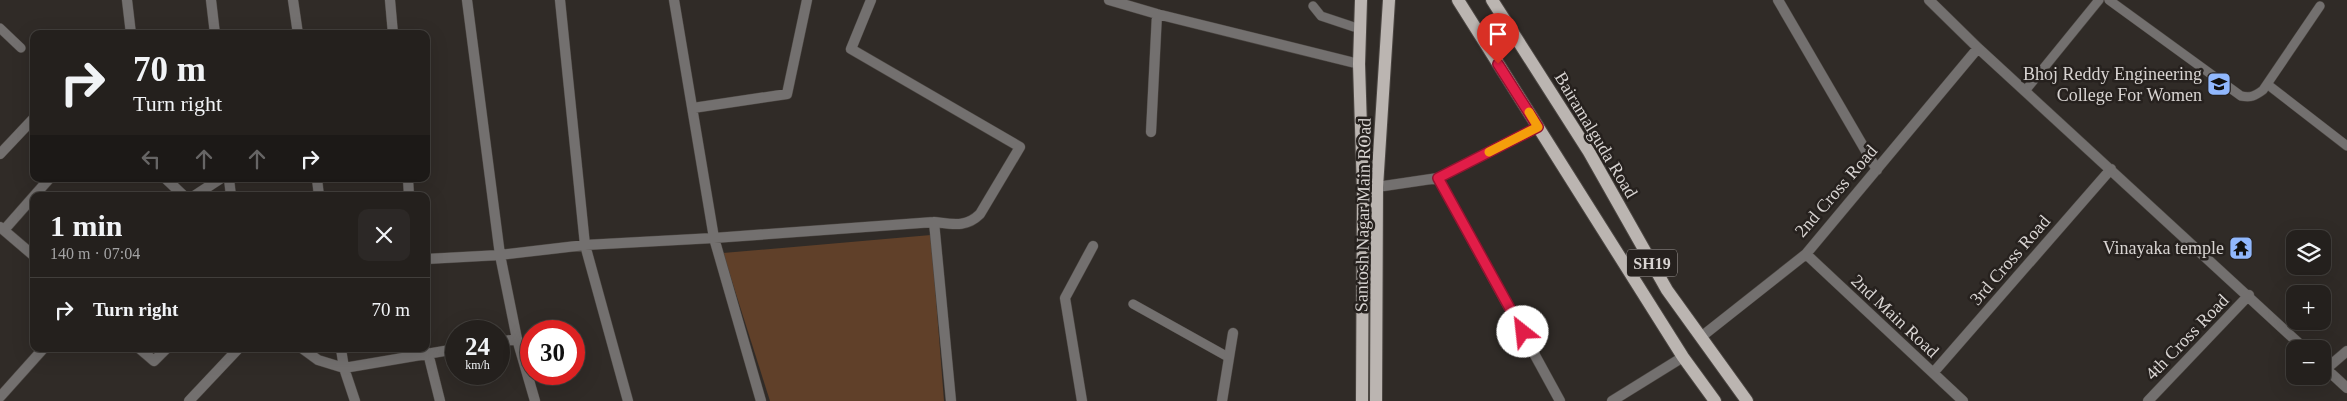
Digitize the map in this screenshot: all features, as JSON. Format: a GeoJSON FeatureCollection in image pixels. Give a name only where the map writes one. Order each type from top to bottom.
{"type":"FeatureCollection","features":[{"type":"Feature","properties":{"kind":"main road","name":"Santosh Nagar Main ROad"},"geometry":{"type":"LineString","coordinates":[[1361,0],[1359,64],[1363,191],[1362,401]]}},
{"type":"Feature","properties":{"kind":"main road","name":"Santosh Nagar Main ROad"},"geometry":{"type":"LineString","coordinates":[[1376,401],[1379,236],[1377,187],[1389,0]]}},
{"type":"Feature","properties":{"kind":"main road","name":"SH19"},"geometry":{"type":"LineString","coordinates":[[1458,0],[1682,357],[1715,401]]}},
{"type":"Feature","properties":{"kind":"main road","name":"Bairamalguda Road"},"geometry":{"type":"LineString","coordinates":[[1492,0],[1589,152],[1667,290],[1748,401]]}},
{"type":"Feature","properties":{"kind":"main road"},"geometry":{"type":"LineString","coordinates":[[1648,301],[1667,290]]}},
{"type":"Feature","properties":{"kind":"street"},"geometry":{"type":"LineString","coordinates":[[127,0],[131,30]]}},
{"type":"Feature","properties":{"kind":"street"},"geometry":{"type":"LineString","coordinates":[[212,0],[215,30]]}},
{"type":"Feature","properties":{"kind":"street"},"geometry":{"type":"LineString","coordinates":[[293,0],[297,30]]}},
{"type":"Feature","properties":{"kind":"street"},"geometry":{"type":"LineString","coordinates":[[390,0],[393,30]]}},
{"type":"Feature","properties":{"kind":"street"},"geometry":{"type":"LineString","coordinates":[[467,0],[500,255],[517,340],[535,401]]}},
{"type":"Feature","properties":{"kind":"street"},"geometry":{"type":"LineString","coordinates":[[560,0],[585,245],[628,401]]}},
{"type":"Feature","properties":{"kind":"street"},"geometry":{"type":"LineString","coordinates":[[674,0],[714,238],[761,401]]}},
{"type":"Feature","properties":{"kind":"street"},"geometry":{"type":"LineString","coordinates":[[693,108],[787,94],[807,0]]}},
{"type":"Feature","properties":{"kind":"street"},"geometry":{"type":"LineString","coordinates":[[430,259],[500,255],[585,245],[934,222],[960,224],[973,222],[980,214],[1020,147],[852,49],[871,0]]}},
{"type":"Feature","properties":{"kind":"street"},"geometry":{"type":"LineString","coordinates":[[1109,0],[1157,14],[1359,64]]}},
{"type":"Feature","properties":{"kind":"street"},"geometry":{"type":"LineString","coordinates":[[1778,0],[1877,170]]}},
{"type":"Feature","properties":{"kind":"street"},"geometry":{"type":"LineString","coordinates":[[1929,0],[1978,48],[2249,295],[2296,340]]}},
{"type":"Feature","properties":{"kind":"street"},"geometry":{"type":"LineString","coordinates":[[1151,132],[1157,14]]}},
{"type":"Feature","properties":{"kind":"street","name":"2nd Cross Road"},"geometry":{"type":"LineString","coordinates":[[1701,337],[1806,254],[1978,48]]}},
{"type":"Feature","properties":{"kind":"street"},"geometry":{"type":"LineString","coordinates":[[0,154],[30,122]]}},
{"type":"Feature","properties":{"kind":"street"},"geometry":{"type":"LineString","coordinates":[[1377,187],[1438,178],[1538,127]]}},
{"type":"Feature","properties":{"kind":"street","name":"3rd Cross Road"},"geometry":{"type":"LineString","coordinates":[[1933,373],[2111,169]]}},
{"type":"Feature","properties":{"kind":"street"},"geometry":{"type":"LineString","coordinates":[[1438,178],[1560,401]]}},
{"type":"Feature","properties":{"kind":"street"},"geometry":{"type":"LineString","coordinates":[[37,192],[46,182]]}},
{"type":"Feature","properties":{"kind":"street"},"geometry":{"type":"LineString","coordinates":[[169,182],[180,192]]}},
{"type":"Feature","properties":{"kind":"street"},"geometry":{"type":"LineString","coordinates":[[200,192],[215,182]]}},
{"type":"Feature","properties":{"kind":"street"},"geometry":{"type":"LineString","coordinates":[[30,199],[2,228],[30,252]]}},
{"type":"Feature","properties":{"kind":"street"},"geometry":{"type":"LineString","coordinates":[[934,222],[951,401]]}},
{"type":"Feature","properties":{"kind":"street"},"geometry":{"type":"LineString","coordinates":[[1082,401],[1065,298],[1093,246]]}},
{"type":"Feature","properties":{"kind":"street","name":"2nd Main Road"},"geometry":{"type":"LineString","coordinates":[[1806,254],[1963,401]]}},
{"type":"Feature","properties":{"kind":"street","name":"4th Cross Road"},"geometry":{"type":"LineString","coordinates":[[2148,401],[2249,295]]}},
{"type":"Feature","properties":{"kind":"street"},"geometry":{"type":"LineString","coordinates":[[1222,401],[1233,333]]}},
{"type":"Feature","properties":{"kind":"street"},"geometry":{"type":"LineString","coordinates":[[510,341],[517,340]]}},
{"type":"Feature","properties":{"kind":"street"},"geometry":{"type":"LineString","coordinates":[[307,352],[318,360],[344,368],[445,351]]}},
{"type":"Feature","properties":{"kind":"street"},"geometry":{"type":"LineString","coordinates":[[2331,362],[2347,351]]}},
{"type":"Feature","properties":{"kind":"street"},"geometry":{"type":"LineString","coordinates":[[1,392],[40,352]]}},
{"type":"Feature","properties":{"kind":"street"},"geometry":{"type":"LineString","coordinates":[[144,352],[154,361],[163,352]]}},
{"type":"Feature","properties":{"kind":"street"},"geometry":{"type":"LineString","coordinates":[[189,401],[235,352]]}},
{"type":"Feature","properties":{"kind":"street"},"geometry":{"type":"LineString","coordinates":[[342,352],[344,368],[355,401]]}},
{"type":"Feature","properties":{"kind":"street"},"geometry":{"type":"LineString","coordinates":[[428,353],[440,401]]}},
{"type":"Feature","properties":{"kind":"street"},"geometry":{"type":"LineString","coordinates":[[1612,401],[1682,357]]}},
{"type":"Feature","properties":{"kind":"street"},"geometry":{"type":"LineString","coordinates":[[2331,373],[2347,388]]}},
{"type":"Feature","properties":{"kind":"lane"},"geometry":{"type":"LineString","coordinates":[[2025,91],[2099,0]]}},
{"type":"Feature","properties":{"kind":"lane"},"geometry":{"type":"LineString","coordinates":[[2109,0],[2241,96],[2254,96],[2263,90],[2320,6]]}},
{"type":"Feature","properties":{"kind":"lane"},"geometry":{"type":"LineString","coordinates":[[1313,6],[1321,16],[1360,29]]}},
{"type":"Feature","properties":{"kind":"lane"},"geometry":{"type":"LineString","coordinates":[[0,28],[21,48]]}},
{"type":"Feature","properties":{"kind":"lane"},"geometry":{"type":"LineString","coordinates":[[2267,84],[2347,146]]}},
{"type":"Feature","properties":{"kind":"lane"},"geometry":{"type":"LineString","coordinates":[[1133,304],[1228,358]]}},
{"type":"Feature","properties":{"kind":"shaded area"},"geometry":{"type":"Polygon","coordinates":[[[931,235],[944,401],[770,401],[723,253],[931,235]]]}},
{"type":"Feature","properties":{"kind":"slow traffic"},"geometry":{"type":"LineString","coordinates":[[1489,152],[1538,127],[1529,112]]}},
{"type":"Feature","properties":{"kind":"place","name":"Bhoj Reddy Engineering College For Women"},"geometry":{"type":"Point","coordinates":[2219,84]}},
{"type":"Feature","properties":{"kind":"place","name":"Vinayaka temple"},"geometry":{"type":"Point","coordinates":[2241,248]}},
{"type":"Feature","properties":{"kind":"route"},"geometry":{"type":"LineString","coordinates":[[1498,64],[1538,127],[1438,178],[1523,332]]}}]}
